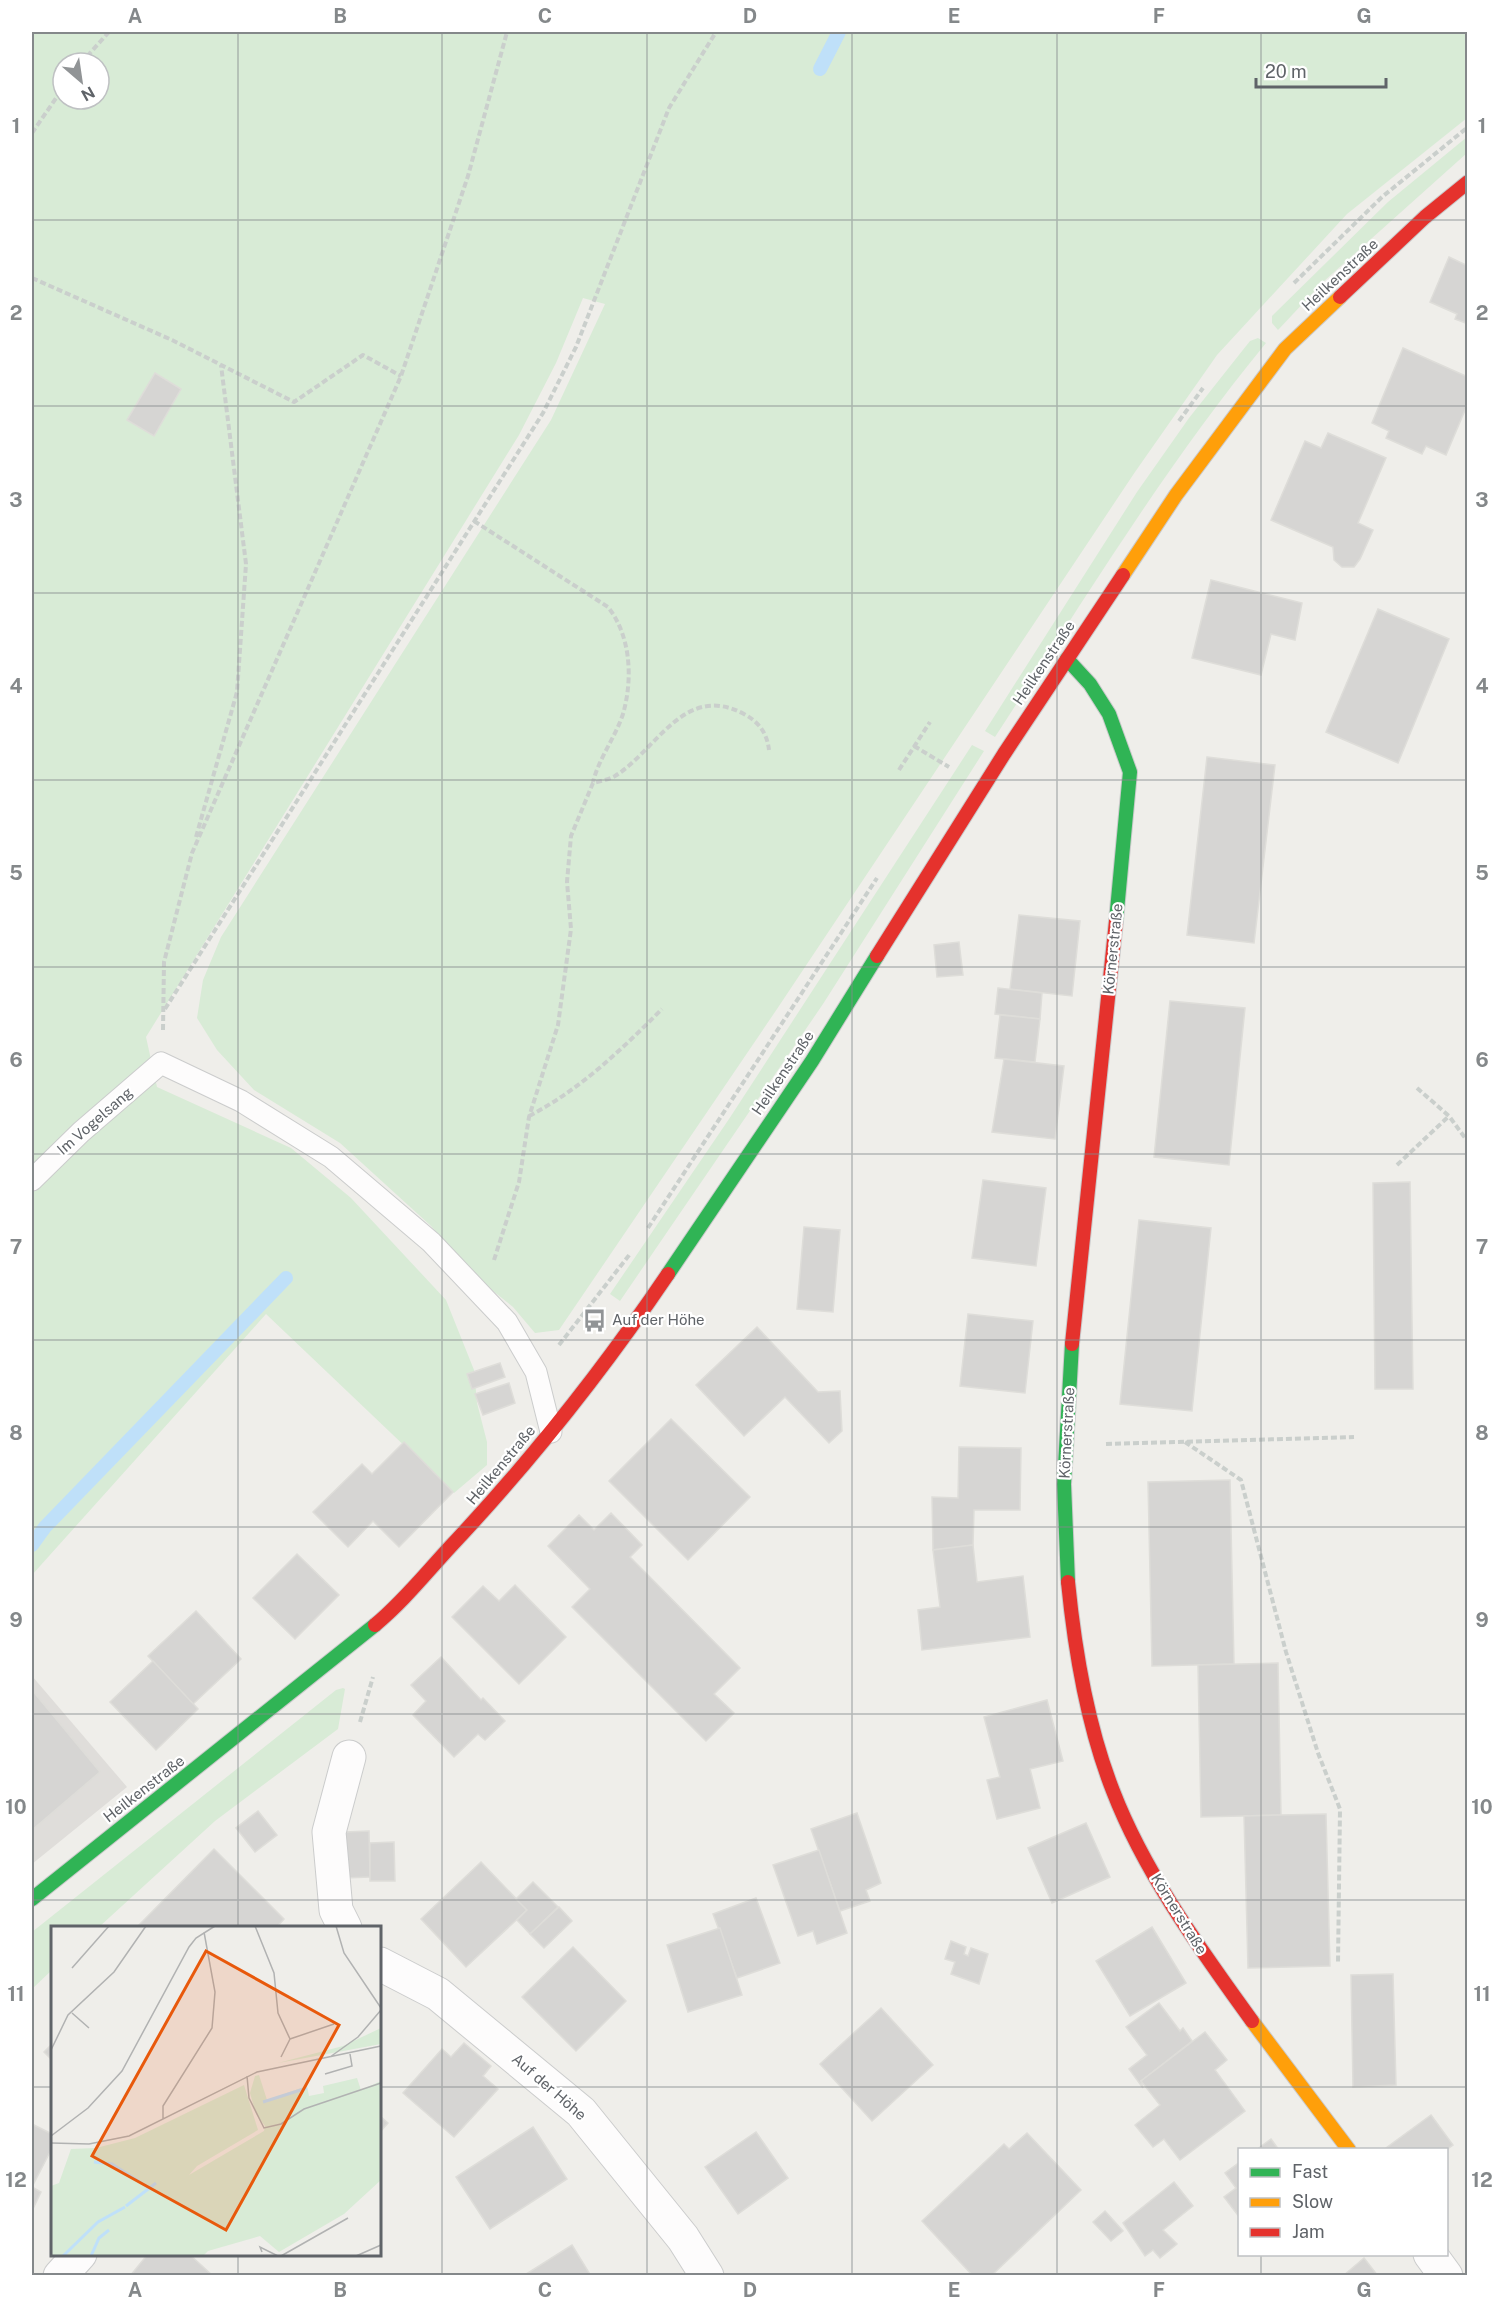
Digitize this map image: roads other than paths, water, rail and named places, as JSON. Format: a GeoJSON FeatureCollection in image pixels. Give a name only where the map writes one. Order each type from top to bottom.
{"type":"FeatureCollection","features":[{"type":"Feature","properties":{"kind":"street","name":"Heilkenstraße"},"geometry":{"type":"LineString","coordinates":[[32,1899],[149,1808],[387,1615],[486,1509],[551,1432],[636,1321],[812,1061],[1004,754],[1176,495],[1285,349],[1425,217],[1467,182]]}},
{"type":"Feature","properties":{"kind":"street","name":"Körnerstraße"},"geometry":{"type":"LineString","coordinates":[[1067,659],[1090,684],[1110,714],[1130,772],[1073,1325],[1066,1443],[1066,1563],[1078,1675],[1112,1787],[1133,1836],[1159,1883],[1229,1991],[1347,2148]]}},
{"type":"Feature","properties":{"kind":"street"},"geometry":{"type":"LineString","coordinates":[[344,1926],[336,1910],[329,1832],[350,1757]]}},
{"type":"Feature","properties":{"kind":"street","name":"Auf der Höhe"},"geometry":{"type":"LineString","coordinates":[[381,1965],[438,1994],[581,2112],[682,2238],[706,2276]]}},
{"type":"Feature","properties":{"kind":"street"},"geometry":{"type":"LineString","coordinates":[[60,2276],[78,2256]]}},
{"type":"Feature","properties":{"kind":"street"},"geometry":{"type":"LineString","coordinates":[[1431,2256],[1446,2276]]}},
{"type":"Feature","properties":{"kind":"lane","name":"Im Vogelsang"},"geometry":{"type":"LineString","coordinates":[[32,1180],[81,1132],[161,1064],[241,1101],[331,1157],[431,1242],[483,1295],[507,1322],[536,1372],[551,1432]]}},
{"type":"Feature","properties":{"kind":"waterway"},"geometry":{"type":"LineString","coordinates":[[820,69],[839,32]]}},
{"type":"Feature","properties":{"kind":"waterway"},"geometry":{"type":"LineString","coordinates":[[32,1545],[45,1527],[286,1278]]}},
{"type":"Feature","properties":{"kind":"place","name":"Auf der Höhe"},"geometry":{"type":"Point","coordinates":[594,1320]}}]}
